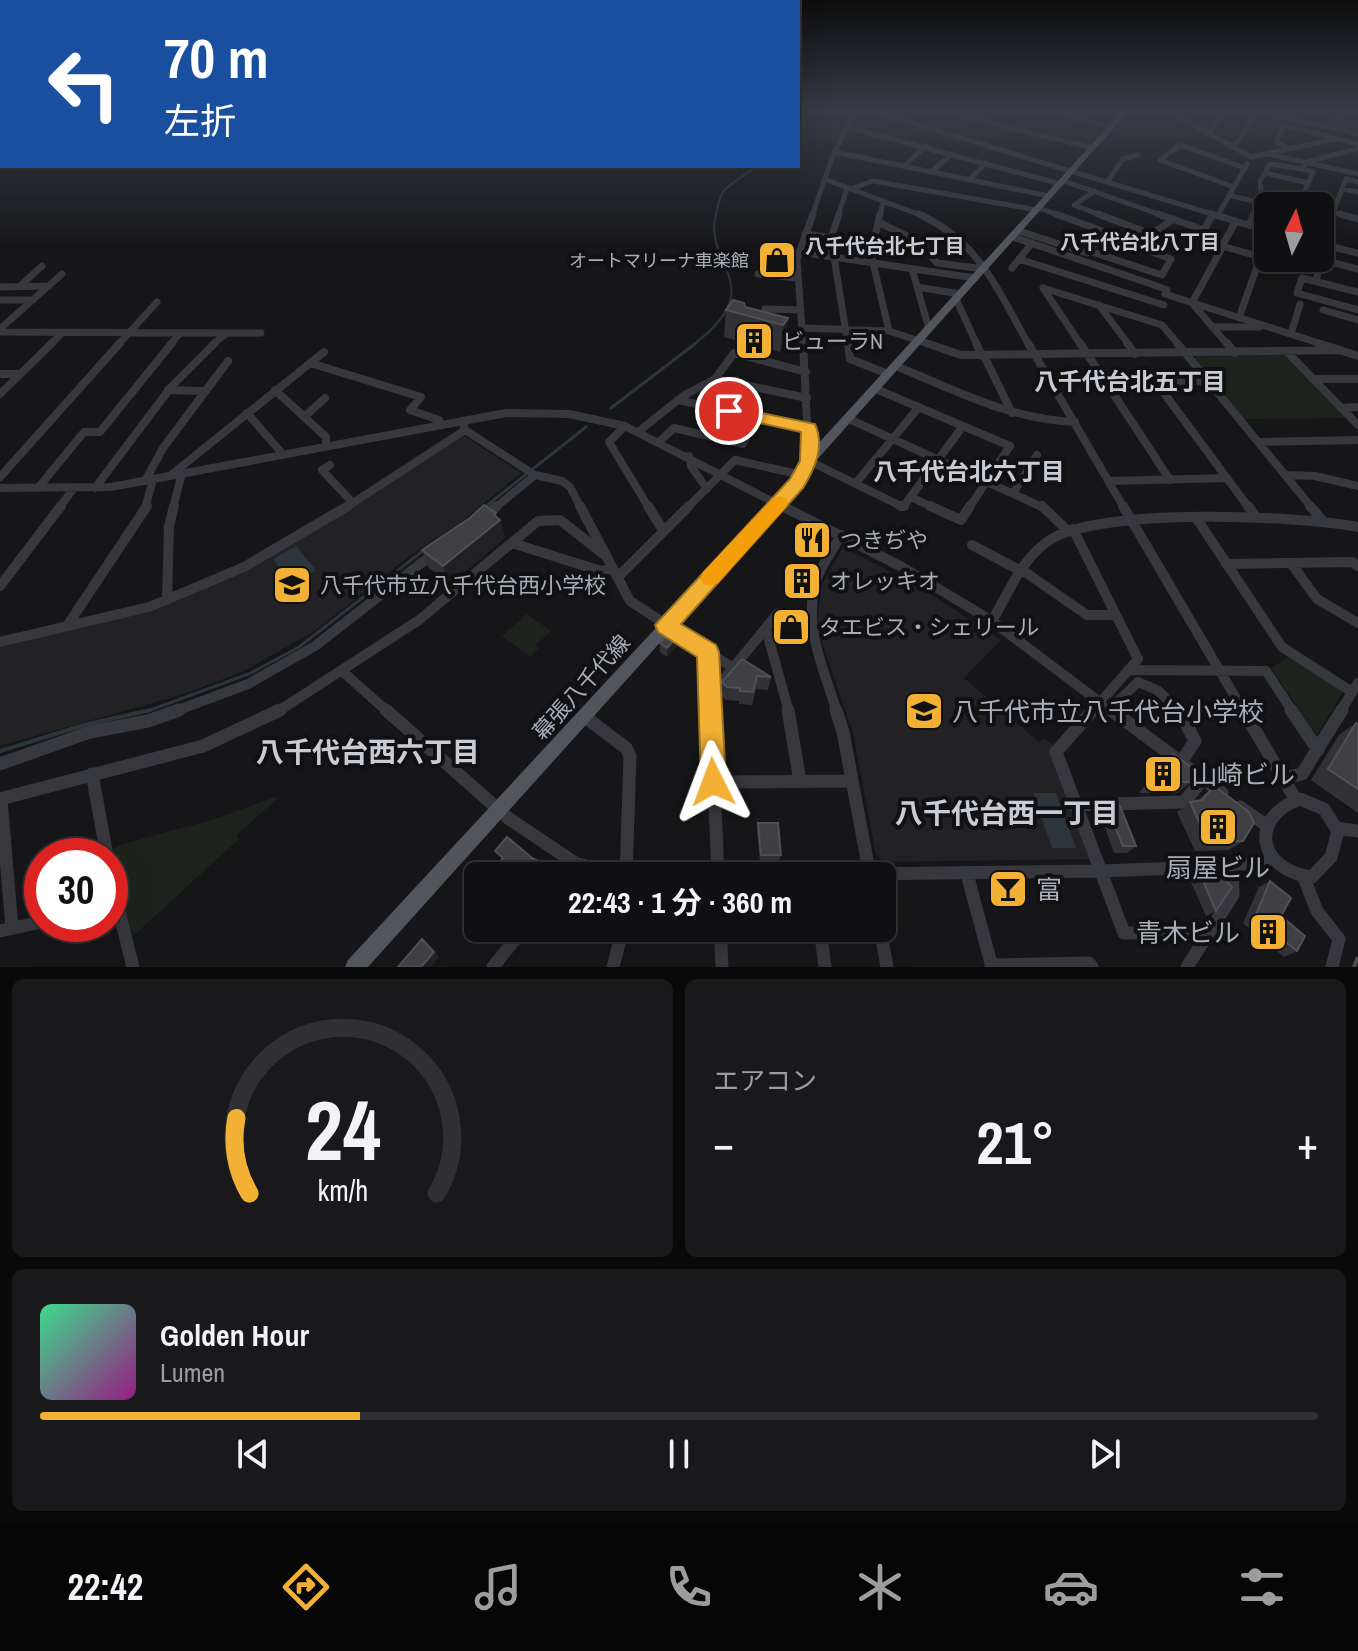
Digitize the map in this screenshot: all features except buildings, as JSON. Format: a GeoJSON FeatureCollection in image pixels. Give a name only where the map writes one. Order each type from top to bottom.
{"type":"FeatureCollection","features":[{"type":"Feature","properties":{"kind":"main road","name":"幕張八千代線"},"geometry":{"type":"LineString","coordinates":[[355,967],[779,502],[888,374],[1085,157]]}},
{"type":"Feature","properties":{"kind":"street"},"geometry":{"type":"LineString","coordinates":[[805,468],[809,428],[798,278],[799,252],[832,157]]}},
{"type":"Feature","properties":{"kind":"street"},"geometry":{"type":"LineString","coordinates":[[860,157],[1049,196]]}},
{"type":"Feature","properties":{"kind":"street"},"geometry":{"type":"LineString","coordinates":[[904,166],[914,157]]}},
{"type":"Feature","properties":{"kind":"street"},"geometry":{"type":"LineString","coordinates":[[931,172],[948,157]]}},
{"type":"Feature","properties":{"kind":"street"},"geometry":{"type":"LineString","coordinates":[[964,157],[1095,191],[1204,230],[1251,157]]}},
{"type":"Feature","properties":{"kind":"street"},"geometry":{"type":"LineString","coordinates":[[1026,157],[1254,227]]}},
{"type":"Feature","properties":{"kind":"street"},"geometry":{"type":"LineString","coordinates":[[1107,182],[1123,159],[1130,157]]}},
{"type":"Feature","properties":{"kind":"street"},"geometry":{"type":"LineString","coordinates":[[1164,157],[1160,160],[1234,187]]}},
{"type":"Feature","properties":{"kind":"street"},"geometry":{"type":"LineString","coordinates":[[1214,157],[1245,168]]}},
{"type":"Feature","properties":{"kind":"street"},"geometry":{"type":"LineString","coordinates":[[1277,157],[1358,174]]}},
{"type":"Feature","properties":{"kind":"street"},"geometry":{"type":"LineString","coordinates":[[1304,165],[1313,172],[1300,202],[1261,192],[1260,181],[1269,164],[1304,165],[1328,157]]}},
{"type":"Feature","properties":{"kind":"street"},"geometry":{"type":"LineString","coordinates":[[969,180],[986,163]]}},
{"type":"Feature","properties":{"kind":"street"},"geometry":{"type":"LineString","coordinates":[[1342,171],[1358,167]]}},
{"type":"Feature","properties":{"kind":"street"},"geometry":{"type":"LineString","coordinates":[[1265,173],[1308,183]]}},
{"type":"Feature","properties":{"kind":"street"},"geometry":{"type":"LineString","coordinates":[[824,179],[925,218],[969,246],[1296,800]]}},
{"type":"Feature","properties":{"kind":"street"},"geometry":{"type":"LineString","coordinates":[[1358,182],[1346,179],[1333,212],[1358,219]]}},
{"type":"Feature","properties":{"kind":"street"},"geometry":{"type":"LineString","coordinates":[[849,188],[873,181],[1038,209],[1105,232],[1103,234]]}},
{"type":"Feature","properties":{"kind":"street"},"geometry":{"type":"LineString","coordinates":[[975,199],[987,184]]}},
{"type":"Feature","properties":{"kind":"street"},"geometry":{"type":"LineString","coordinates":[[849,188],[831,237],[830,256],[850,359],[888,374]]}},
{"type":"Feature","properties":{"kind":"street"},"geometry":{"type":"LineString","coordinates":[[1342,189],[1358,192]]}},
{"type":"Feature","properties":{"kind":"street"},"geometry":{"type":"LineString","coordinates":[[1095,191],[1074,205],[1151,234],[1174,219]]}},
{"type":"Feature","properties":{"kind":"street"},"geometry":{"type":"LineString","coordinates":[[1229,195],[1260,203],[1249,225]]}},
{"type":"Feature","properties":{"kind":"street"},"geometry":{"type":"LineString","coordinates":[[883,201],[873,243],[872,263],[889,331]]}},
{"type":"Feature","properties":{"kind":"street"},"geometry":{"type":"LineString","coordinates":[[1112,219],[1121,215]]}},
{"type":"Feature","properties":{"kind":"street"},"geometry":{"type":"LineString","coordinates":[[1192,303],[1236,221]]}},
{"type":"Feature","properties":{"kind":"street"},"geometry":{"type":"LineString","coordinates":[[878,222],[908,235],[937,263],[985,269]]}},
{"type":"Feature","properties":{"kind":"street"},"geometry":{"type":"LineString","coordinates":[[805,234],[928,251]]}},
{"type":"Feature","properties":{"kind":"street"},"geometry":{"type":"LineString","coordinates":[[1016,234],[1087,253],[1089,251],[1162,275],[1171,259],[1103,234]]}},
{"type":"Feature","properties":{"kind":"street"},"geometry":{"type":"LineString","coordinates":[[1016,234],[1032,243],[1167,290],[1165,294],[1170,296],[1358,356]]}},
{"type":"Feature","properties":{"kind":"street"},"geometry":{"type":"LineString","coordinates":[[1089,251],[1103,234]]}},
{"type":"Feature","properties":{"kind":"street"},"geometry":{"type":"LineString","coordinates":[[1012,268],[1032,243]]}},
{"type":"Feature","properties":{"kind":"street"},"geometry":{"type":"LineString","coordinates":[[1223,246],[1254,255]]}},
{"type":"Feature","properties":{"kind":"street"},"geometry":{"type":"LineString","coordinates":[[1334,247],[1358,253]]}},
{"type":"Feature","properties":{"kind":"street"},"geometry":{"type":"LineString","coordinates":[[799,252],[975,278]]}},
{"type":"Feature","properties":{"kind":"street"},"geometry":{"type":"LineString","coordinates":[[1019,259],[1164,305]]}},
{"type":"Feature","properties":{"kind":"street"},"geometry":{"type":"LineString","coordinates":[[1334,263],[1358,269]]}},
{"type":"Feature","properties":{"kind":"street"},"geometry":{"type":"LineString","coordinates":[[20,286],[42,266]]}},
{"type":"Feature","properties":{"kind":"street"},"geometry":{"type":"LineString","coordinates":[[912,269],[929,329]]}},
{"type":"Feature","properties":{"kind":"street"},"geometry":{"type":"LineString","coordinates":[[1239,318],[1256,272]]}},
{"type":"Feature","properties":{"kind":"street"},"geometry":{"type":"LineString","coordinates":[[1316,281],[1319,272]]}},
{"type":"Feature","properties":{"kind":"street"},"geometry":{"type":"LineString","coordinates":[[0,331],[62,274]]}},
{"type":"Feature","properties":{"kind":"street"},"geometry":{"type":"LineString","coordinates":[[758,274],[798,278]]}},
{"type":"Feature","properties":{"kind":"street"},"geometry":{"type":"LineString","coordinates":[[1358,292],[1302,278],[1297,293],[1358,310]]}},
{"type":"Feature","properties":{"kind":"street"},"geometry":{"type":"LineString","coordinates":[[0,287],[49,286]]}},
{"type":"Feature","properties":{"kind":"street"},"geometry":{"type":"LineString","coordinates":[[1096,304],[1105,286]]}},
{"type":"Feature","properties":{"kind":"street"},"geometry":{"type":"LineString","coordinates":[[917,287],[958,297],[1012,413]]}},
{"type":"Feature","properties":{"kind":"street"},"geometry":{"type":"LineString","coordinates":[[1170,480],[1043,288],[1162,325],[1322,520]]}},
{"type":"Feature","properties":{"kind":"street"},"geometry":{"type":"LineString","coordinates":[[1155,323],[1170,296]]}},
{"type":"Feature","properties":{"kind":"street"},"geometry":{"type":"LineString","coordinates":[[0,300],[33,300]]}},
{"type":"Feature","properties":{"kind":"street"},"geometry":{"type":"LineString","coordinates":[[0,477],[157,302]]}},
{"type":"Feature","properties":{"kind":"street"},"geometry":{"type":"LineString","coordinates":[[1192,303],[1235,353]]}},
{"type":"Feature","properties":{"kind":"street"},"geometry":{"type":"LineString","coordinates":[[1096,304],[1135,354]]}},
{"type":"Feature","properties":{"kind":"street"},"geometry":{"type":"LineString","coordinates":[[1291,334],[1300,304]]}},
{"type":"Feature","properties":{"kind":"street"},"geometry":{"type":"LineString","coordinates":[[765,309],[801,310]]}},
{"type":"Feature","properties":{"kind":"street"},"geometry":{"type":"LineString","coordinates":[[1323,310],[1358,320]]}},
{"type":"Feature","properties":{"kind":"street"},"geometry":{"type":"LineString","coordinates":[[1212,327],[1265,326]]}},
{"type":"Feature","properties":{"kind":"street"},"geometry":{"type":"LineString","coordinates":[[803,328],[889,331],[949,353],[983,356],[1340,350]]}},
{"type":"Feature","properties":{"kind":"street"},"geometry":{"type":"LineString","coordinates":[[0,331],[261,333]]}},
{"type":"Feature","properties":{"kind":"street"},"geometry":{"type":"LineString","coordinates":[[0,394],[62,333]]}},
{"type":"Feature","properties":{"kind":"street"},"geometry":{"type":"LineString","coordinates":[[38,488],[84,432],[100,432],[180,333]]}},
{"type":"Feature","properties":{"kind":"street"},"geometry":{"type":"LineString","coordinates":[[95,488],[168,390],[208,348],[227,333]]}},
{"type":"Feature","properties":{"kind":"street"},"geometry":{"type":"LineString","coordinates":[[167,600],[169,526],[177,474],[324,352]]}},
{"type":"Feature","properties":{"kind":"street"},"geometry":{"type":"LineString","coordinates":[[638,432],[678,400],[715,379],[734,353],[806,372]]}},
{"type":"Feature","properties":{"kind":"street"},"geometry":{"type":"LineString","coordinates":[[1288,353],[1358,425]]}},
{"type":"Feature","properties":{"kind":"street"},"geometry":{"type":"LineString","coordinates":[[67,626],[149,502],[149,480],[163,448],[228,361]]}},
{"type":"Feature","properties":{"kind":"street"},"geometry":{"type":"LineString","coordinates":[[310,363],[421,397],[410,410],[439,420],[437,425]]}},
{"type":"Feature","properties":{"kind":"street"},"geometry":{"type":"LineString","coordinates":[[896,366],[1012,413],[1042,421],[1075,422]]}},
{"type":"Feature","properties":{"kind":"street"},"geometry":{"type":"LineString","coordinates":[[0,374],[20,374]]}},
{"type":"Feature","properties":{"kind":"street"},"geometry":{"type":"LineString","coordinates":[[715,379],[807,398]]}},
{"type":"Feature","properties":{"kind":"street"},"geometry":{"type":"LineString","coordinates":[[1313,379],[1358,379]]}},
{"type":"Feature","properties":{"kind":"street"},"geometry":{"type":"LineString","coordinates":[[1155,381],[1257,518]]}},
{"type":"Feature","properties":{"kind":"street"},"geometry":{"type":"LineString","coordinates":[[1104,382],[1207,381]]}},
{"type":"Feature","properties":{"kind":"street"},"geometry":{"type":"LineString","coordinates":[[876,389],[1010,446],[961,520],[911,497]]}},
{"type":"Feature","properties":{"kind":"street"},"geometry":{"type":"LineString","coordinates":[[168,390],[204,391]]}},
{"type":"Feature","properties":{"kind":"street"},"geometry":{"type":"LineString","coordinates":[[275,390],[326,437],[326,446]]}},
{"type":"Feature","properties":{"kind":"street"},"geometry":{"type":"LineString","coordinates":[[304,417],[325,398]]}},
{"type":"Feature","properties":{"kind":"street"},"geometry":{"type":"LineString","coordinates":[[678,400],[809,428]]}},
{"type":"Feature","properties":{"kind":"street"},"geometry":{"type":"LineString","coordinates":[[855,484],[919,407]]}},
{"type":"Feature","properties":{"kind":"street"},"geometry":{"type":"LineString","coordinates":[[1341,408],[1358,407]]}},
{"type":"Feature","properties":{"kind":"street"},"geometry":{"type":"LineString","coordinates":[[247,413],[280,451],[278,455]]}},
{"type":"Feature","properties":{"kind":"street"},"geometry":{"type":"LineString","coordinates":[[0,488],[95,488],[437,425],[463,425],[529,413],[596,418],[625,426],[689,456],[940,588],[992,621],[1266,825]]}},
{"type":"Feature","properties":{"kind":"street"},"geometry":{"type":"LineString","coordinates":[[659,442],[674,428],[743,444],[755,417]]}},
{"type":"Feature","properties":{"kind":"street"},"geometry":{"type":"LineString","coordinates":[[849,419],[1040,504],[1070,530],[1138,659],[1106,704]]}},
{"type":"Feature","properties":{"kind":"street"},"geometry":{"type":"LineString","coordinates":[[463,425],[531,472],[562,481],[570,487],[630,601],[733,668]]}},
{"type":"Feature","properties":{"kind":"street"},"geometry":{"type":"LineString","coordinates":[[0,642],[149,607],[244,567],[353,503],[463,425]]}},
{"type":"Feature","properties":{"kind":"street"},"geometry":{"type":"LineString","coordinates":[[625,426],[609,442],[663,530]]}},
{"type":"Feature","properties":{"kind":"street"},"geometry":{"type":"LineString","coordinates":[[512,543],[601,571],[616,572],[735,460],[805,468],[855,484],[903,507],[963,426]]}},
{"type":"Feature","properties":{"kind":"street"},"geometry":{"type":"LineString","coordinates":[[1258,442],[1358,440]]}},
{"type":"Feature","properties":{"kind":"street"},"geometry":{"type":"LineString","coordinates":[[1014,492],[1037,455]]}},
{"type":"Feature","properties":{"kind":"street"},"geometry":{"type":"LineString","coordinates":[[689,456],[691,466],[707,489]]}},
{"type":"Feature","properties":{"kind":"street"},"geometry":{"type":"LineString","coordinates":[[330,465],[322,470],[353,503]]}},
{"type":"Feature","properties":{"kind":"street"},"geometry":{"type":"LineString","coordinates":[[471,530],[531,472]]}},
{"type":"Feature","properties":{"kind":"street"},"geometry":{"type":"LineString","coordinates":[[1285,475],[1315,476],[1358,486]]}},
{"type":"Feature","properties":{"kind":"street"},"geometry":{"type":"LineString","coordinates":[[1109,481],[1227,478]]}},
{"type":"Feature","properties":{"kind":"street"},"geometry":{"type":"LineString","coordinates":[[0,586],[74,488]]}},
{"type":"Feature","properties":{"kind":"street"},"geometry":{"type":"LineString","coordinates":[[6,929],[1,799],[203,746],[270,716],[419,620],[538,521],[557,518],[572,525],[598,553],[606,556]]}},
{"type":"Feature","properties":{"kind":"street"},"geometry":{"type":"LineString","coordinates":[[992,621],[1022,570],[1042,545],[1070,530],[1106,521],[1257,518],[1322,520],[1358,527]]}},
{"type":"Feature","properties":{"kind":"street"},"geometry":{"type":"LineString","coordinates":[[1197,519],[1282,647],[1355,687],[1302,774],[1283,778]]}},
{"type":"Feature","properties":{"kind":"street"},"geometry":{"type":"LineString","coordinates":[[841,535],[815,582],[811,615],[813,637],[843,732],[868,862]]}},
{"type":"Feature","properties":{"kind":"street"},"geometry":{"type":"LineString","coordinates":[[972,545],[1022,570],[1087,615],[1116,615]]}},
{"type":"Feature","properties":{"kind":"street"},"geometry":{"type":"LineString","coordinates":[[0,764],[90,732],[148,721],[248,684],[315,646],[384,594],[415,565],[439,550]]}},
{"type":"Feature","properties":{"kind":"street"},"geometry":{"type":"LineString","coordinates":[[1226,564],[1352,562],[1358,566]]}},
{"type":"Feature","properties":{"kind":"street"},"geometry":{"type":"LineString","coordinates":[[1291,563],[1317,599],[1358,623]]}},
{"type":"Feature","properties":{"kind":"street"},"geometry":{"type":"LineString","coordinates":[[710,696],[778,613],[811,615]]}},
{"type":"Feature","properties":{"kind":"street"},"geometry":{"type":"LineString","coordinates":[[766,629],[792,724],[800,781]]}},
{"type":"Feature","properties":{"kind":"street"},"geometry":{"type":"LineString","coordinates":[[708,652],[717,862]]}},
{"type":"Feature","properties":{"kind":"street"},"geometry":{"type":"LineString","coordinates":[[1128,670],[1266,671],[1318,750]]}},
{"type":"Feature","properties":{"kind":"street"},"geometry":{"type":"LineString","coordinates":[[342,671],[498,811],[574,862]]}},
{"type":"Feature","properties":{"kind":"street"},"geometry":{"type":"LineString","coordinates":[[1181,762],[1195,741],[1176,705],[1146,684],[1138,682],[1106,704],[1056,752],[1124,933],[1190,933],[1206,937]]}},
{"type":"Feature","properties":{"kind":"street"},"geometry":{"type":"LineString","coordinates":[[585,717],[626,748],[630,756],[625,862]]}},
{"type":"Feature","properties":{"kind":"street"},"geometry":{"type":"LineString","coordinates":[[92,774],[104,838]]}},
{"type":"Feature","properties":{"kind":"street"},"geometry":{"type":"LineString","coordinates":[[1076,805],[1184,802],[1203,779]]}},
{"type":"Feature","properties":{"kind":"street"},"geometry":{"type":"LineString","coordinates":[[713,782],[852,781]]}},
{"type":"Feature","properties":{"kind":"street"},"geometry":{"type":"LineString","coordinates":[[1296,800],[1316,804],[1331,816],[1337,828],[1337,845],[1324,868],[1312,877],[1304,878],[1284,870],[1272,858],[1263,838],[1266,825],[1285,804],[1296,800]]}},
{"type":"Feature","properties":{"kind":"street"},"geometry":{"type":"LineString","coordinates":[[1337,828],[1358,831]]}},
{"type":"Feature","properties":{"kind":"street"},"geometry":{"type":"LineString","coordinates":[[896,875],[1232,866],[1272,858]]}},
{"type":"Feature","properties":{"kind":"street"},"geometry":{"type":"LineString","coordinates":[[1187,967],[1233,895],[1232,866]]}},
{"type":"Feature","properties":{"kind":"street"},"geometry":{"type":"LineString","coordinates":[[967,874],[992,966],[1089,963],[1092,967]]}},
{"type":"Feature","properties":{"kind":"street"},"geometry":{"type":"LineString","coordinates":[[1304,878],[1317,911],[1339,939],[1332,967]]}},
{"type":"Feature","properties":{"kind":"street"},"geometry":{"type":"LineString","coordinates":[[125,942],[133,967]]}},
{"type":"Feature","properties":{"kind":"street"},"geometry":{"type":"LineString","coordinates":[[493,967],[513,942]]}},
{"type":"Feature","properties":{"kind":"street"},"geometry":{"type":"LineString","coordinates":[[613,967],[619,942]]}},
{"type":"Feature","properties":{"kind":"street"},"geometry":{"type":"LineString","coordinates":[[721,942],[722,967]]}},
{"type":"Feature","properties":{"kind":"street"},"geometry":{"type":"LineString","coordinates":[[822,942],[825,967]]}},
{"type":"Feature","properties":{"kind":"street"},"geometry":{"type":"LineString","coordinates":[[883,942],[887,967]]}},
{"type":"Feature","properties":{"kind":"shaded area"},"geometry":{"type":"Polygon","coordinates":[[[1286,355],[1348,418],[1243,419],[1194,359],[1198,356],[1286,355]]]}},
{"type":"Feature","properties":{"kind":"shaded area","name":"八千代市立八千代台西小学校"},"geometry":{"type":"Polygon","coordinates":[[[463,435],[521,473],[459,524],[412,554],[315,631],[242,672],[184,694],[0,746],[0,645],[144,613],[352,508],[463,435]]]}},
{"type":"Feature","properties":{"kind":"shaded area"},"geometry":{"type":"Polygon","coordinates":[[[296,546],[316,570],[293,584],[273,559],[296,546]]]}},
{"type":"Feature","properties":{"kind":"shaded area","name":"八千代市立八千代台小学校"},"geometry":{"type":"Polygon","coordinates":[[[843,547],[921,588],[1001,640],[964,678],[1039,742],[1044,738],[1054,746],[1090,859],[884,862],[876,855],[853,733],[820,636],[818,616],[822,584],[843,547]]]}},
{"type":"Feature","properties":{"kind":"shaded area"},"geometry":{"type":"Polygon","coordinates":[[[527,614],[551,631],[536,645],[539,648],[530,657],[502,636],[527,614]]]}},
{"type":"Feature","properties":{"kind":"shaded area"},"geometry":{"type":"Polygon","coordinates":[[[1290,656],[1343,691],[1317,735],[1271,668],[1290,656]]]}},
{"type":"Feature","properties":{"kind":"shaded area"},"geometry":{"type":"Polygon","coordinates":[[[1033,793],[1056,793],[1076,848],[1052,848],[1033,793]]]}},
{"type":"Feature","properties":{"kind":"shaded area"},"geometry":{"type":"Polygon","coordinates":[[[275,797],[277,799],[236,835],[239,839],[133,936],[128,920],[128,843],[212,820],[275,797]]]}},
{"type":"Feature","properties":{"kind":"waterway"},"geometry":{"type":"LineString","coordinates":[[693,345],[717,324],[728,306],[731,290],[714,229],[720,199],[730,185],[754,168]]}},
{"type":"Feature","properties":{"kind":"waterway"},"geometry":{"type":"LineString","coordinates":[[611,408],[696,343]]}},
{"type":"Feature","properties":{"kind":"waterway"},"geometry":{"type":"LineString","coordinates":[[467,521],[586,427]]}},
{"type":"Feature","properties":{"kind":"waterway"},"geometry":{"type":"LineString","coordinates":[[145,712],[251,673],[299,647],[424,550]]}},
{"type":"Feature","properties":{"kind":"waterway"},"geometry":{"type":"LineString","coordinates":[[0,751],[84,725],[150,710]]}},
{"type":"Feature","properties":{"kind":"railway"},"geometry":{"type":"LineString","coordinates":[[1354,967],[1358,957]]}},
{"type":"Feature","properties":{"kind":"slow traffic"},"geometry":{"type":"LineString","coordinates":[[710,578],[779,503]]}},
{"type":"Feature","properties":{"kind":"place","name":"オートマリーナ車楽館"},"geometry":{"type":"Point","coordinates":[777,260]}},
{"type":"Feature","properties":{"kind":"place","name":"ビューラN"},"geometry":{"type":"Point","coordinates":[754,341]}},
{"type":"Feature","properties":{"kind":"place","name":"つきぢや"},"geometry":{"type":"Point","coordinates":[812,540]}},
{"type":"Feature","properties":{"kind":"place","name":"オレッキオ"},"geometry":{"type":"Point","coordinates":[802,581]}},
{"type":"Feature","properties":{"kind":"place","name":"八千代市立八千代台西小学校"},"geometry":{"type":"Point","coordinates":[292,585]}},
{"type":"Feature","properties":{"kind":"place","name":"タエビス・シェリール"},"geometry":{"type":"Point","coordinates":[791,627]}},
{"type":"Feature","properties":{"kind":"place","name":"八千代市立八千代台小学校"},"geometry":{"type":"Point","coordinates":[924,711]}},
{"type":"Feature","properties":{"kind":"place","name":"山崎ビル"},"geometry":{"type":"Point","coordinates":[1163,774]}},
{"type":"Feature","properties":{"kind":"place","name":"扇屋ビル"},"geometry":{"type":"Point","coordinates":[1218,827]}},
{"type":"Feature","properties":{"kind":"place","name":"富"},"geometry":{"type":"Point","coordinates":[1008,889]}},
{"type":"Feature","properties":{"kind":"place","name":"青木ビル"},"geometry":{"type":"Point","coordinates":[1268,932]}},
{"type":"Feature","properties":{"kind":"district","name":"八千代台北八丁目"},"geometry":{"type":"Point","coordinates":[1140,241]}},
{"type":"Feature","properties":{"kind":"district","name":"八千代台北七丁目"},"geometry":{"type":"Point","coordinates":[885,245]}},
{"type":"Feature","properties":{"kind":"district","name":"八千代台北五丁目"},"geometry":{"type":"Point","coordinates":[1130,381]}},
{"type":"Feature","properties":{"kind":"district","name":"八千代台北六丁目"},"geometry":{"type":"Point","coordinates":[969,471]}},
{"type":"Feature","properties":{"kind":"district","name":"八千代台西六丁目"},"geometry":{"type":"Point","coordinates":[368,752]}},
{"type":"Feature","properties":{"kind":"district","name":"八千代台西一丁目"},"geometry":{"type":"Point","coordinates":[1007,813]}},
{"type":"Feature","properties":{"kind":"route"},"geometry":{"type":"LineString","coordinates":[[713,782],[708,652],[666,625],[797,483],[809,461],[810,452],[809,428],[729,411]]}}]}
